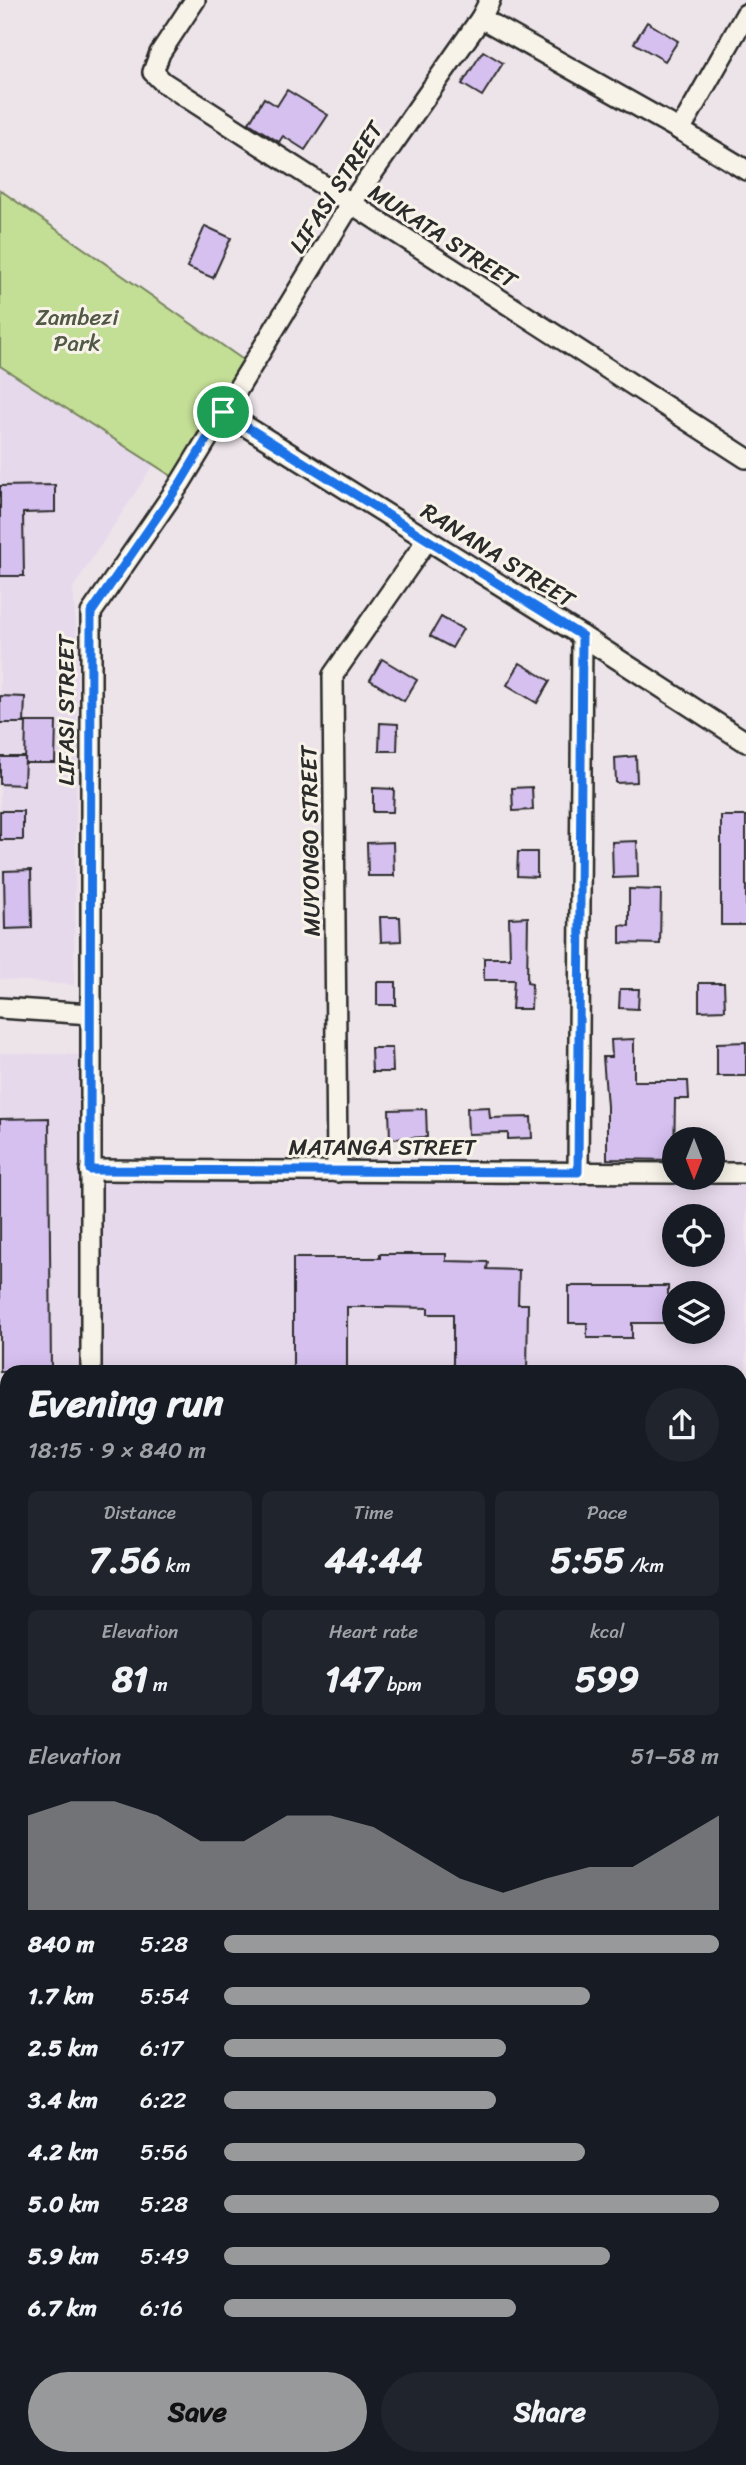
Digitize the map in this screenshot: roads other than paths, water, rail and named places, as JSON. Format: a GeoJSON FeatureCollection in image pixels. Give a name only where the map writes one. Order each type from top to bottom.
{"type":"FeatureCollection","features":[{"type":"Feature","properties":{"kind":"street","name":"MUKATA STREET"},"geometry":{"type":"LineString","coordinates":[[195,0],[160,53],[153,72],[163,82],[746,458]]}},
{"type":"Feature","properties":{"kind":"street","name":"LIFASI STREET"},"geometry":{"type":"LineString","coordinates":[[91,1365],[91,613],[181,482],[350,205],[481,18],[490,0]]}},
{"type":"Feature","properties":{"kind":"street"},"geometry":{"type":"LineString","coordinates":[[680,130],[746,14]]}},
{"type":"Feature","properties":{"kind":"street"},"geometry":{"type":"LineString","coordinates":[[481,18],[746,170]]}},
{"type":"Feature","properties":{"kind":"street","name":"RANANA STREET"},"geometry":{"type":"LineString","coordinates":[[223,412],[582,636],[746,742]]}},
{"type":"Feature","properties":{"kind":"street","name":"MUYONGO STREET"},"geometry":{"type":"LineString","coordinates":[[338,1172],[333,676],[427,540]]}},
{"type":"Feature","properties":{"kind":"street"},"geometry":{"type":"LineString","coordinates":[[578,1172],[582,636]]}},
{"type":"Feature","properties":{"kind":"street"},"geometry":{"type":"LineString","coordinates":[[0,1008],[90,1014]]}},
{"type":"Feature","properties":{"kind":"street","name":"MATANGA STREET"},"geometry":{"type":"LineString","coordinates":[[90,1170],[662,1173]]}},
{"type":"Feature","properties":{"kind":"street"},"geometry":{"type":"LineString","coordinates":[[725,1173],[746,1173]]}},
{"type":"Feature","properties":{"kind":"park label","name":"Zambezi Park"},"geometry":{"type":"Point","coordinates":[77,330]}}]}
